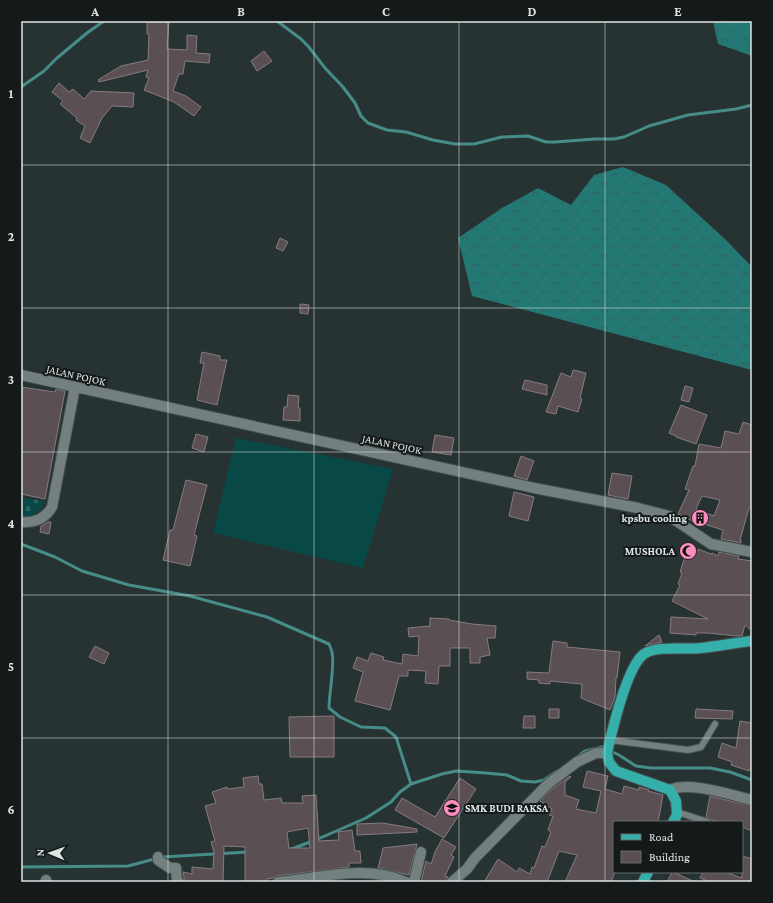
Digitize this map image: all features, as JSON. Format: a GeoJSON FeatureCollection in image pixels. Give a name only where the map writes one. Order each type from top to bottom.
{"type":"FeatureCollection","features":[{"type":"Feature","properties":{"kind":"main road"},"geometry":{"type":"LineString","coordinates":[[674,821],[677,815],[676,801],[670,790],[616,771],[609,762],[607,753],[628,676],[645,653],[655,650],[699,648],[752,641]]}},
{"type":"Feature","properties":{"kind":"main road"},"geometry":{"type":"LineString","coordinates":[[643,882],[648,873]]}},
{"type":"Feature","properties":{"kind":"street","name":"JALAN POJOK"},"geometry":{"type":"LineString","coordinates":[[21,374],[532,487],[638,508],[669,516],[711,544],[752,552]]}},
{"type":"Feature","properties":{"kind":"street"},"geometry":{"type":"LineString","coordinates":[[21,522],[36,521],[48,514],[52,507],[75,387]]}},
{"type":"Feature","properties":{"kind":"street"},"geometry":{"type":"LineString","coordinates":[[452,882],[467,869],[475,858],[548,784],[577,762],[596,753],[607,753]]}},
{"type":"Feature","properties":{"kind":"street"},"geometry":{"type":"LineString","coordinates":[[670,790],[675,788],[697,788],[752,800]]}},
{"type":"Feature","properties":{"kind":"street"},"geometry":{"type":"LineString","coordinates":[[414,882],[421,852]]}},
{"type":"Feature","properties":{"kind":"street"},"geometry":{"type":"LineString","coordinates":[[158,857],[158,860],[170,868],[176,868],[177,882],[179,882]]}},
{"type":"Feature","properties":{"kind":"street"},"geometry":{"type":"LineString","coordinates":[[278,882],[363,873],[386,875],[406,882]]}},
{"type":"Feature","properties":{"kind":"lane"},"geometry":{"type":"LineString","coordinates":[[610,740],[688,750],[701,747],[715,724]]}},
{"type":"Feature","properties":{"kind":"lane"},"geometry":{"type":"LineString","coordinates":[[676,812],[705,821]]}},
{"type":"Feature","properties":{"kind":"green space"},"geometry":{"type":"Polygon","coordinates":[[[713,21],[752,21],[752,56],[718,44],[713,21]]]}},
{"type":"Feature","properties":{"kind":"green space"},"geometry":{"type":"Polygon","coordinates":[[[623,167],[666,185],[726,240],[752,267],[752,370],[472,296],[458,238],[502,208],[538,188],[571,205],[594,175],[623,167]]]}},
{"type":"Feature","properties":{"kind":"green space"},"geometry":{"type":"Polygon","coordinates":[[[236,438],[393,469],[363,568],[213,533],[236,438]]]}},
{"type":"Feature","properties":{"kind":"green space"},"geometry":{"type":"Polygon","coordinates":[[[21,498],[45,501],[41,508],[27,520],[21,519],[21,498]]]}},
{"type":"Feature","properties":{"kind":"building"},"geometry":{"type":"Polygon","coordinates":[[[147,22],[169,22],[167,49],[187,50],[187,35],[197,36],[196,53],[210,54],[209,63],[185,61],[183,74],[179,74],[173,91],[186,96],[201,107],[194,116],[174,102],[144,90],[149,78],[146,77],[148,70],[99,82],[98,80],[121,66],[148,60],[149,34],[147,34],[147,22]]]}},
{"type":"Feature","properties":{"kind":"building"},"geometry":{"type":"Polygon","coordinates":[[[264,51],[272,61],[257,71],[251,61],[264,51]]]}},
{"type":"Feature","properties":{"kind":"building"},"geometry":{"type":"Polygon","coordinates":[[[59,83],[69,92],[73,89],[84,99],[91,91],[134,93],[133,107],[112,106],[102,118],[90,143],[80,138],[85,126],[76,120],[77,118],[60,104],[63,101],[52,92],[59,83]]]}},
{"type":"Feature","properties":{"kind":"building"},"geometry":{"type":"Polygon","coordinates":[[[280,238],[288,242],[283,251],[276,248],[280,238]]]}},
{"type":"Feature","properties":{"kind":"building"},"geometry":{"type":"Polygon","coordinates":[[[300,304],[309,305],[308,314],[300,313],[300,304]]]}},
{"type":"Feature","properties":{"kind":"building"},"geometry":{"type":"Polygon","coordinates":[[[202,352],[220,356],[220,360],[227,360],[217,405],[197,400],[204,363],[200,363],[202,352]]]}},
{"type":"Feature","properties":{"kind":"building"},"geometry":{"type":"Polygon","coordinates":[[[573,370],[586,373],[580,398],[582,399],[578,412],[558,406],[556,414],[546,412],[561,373],[571,377],[573,370]]]}},
{"type":"Feature","properties":{"kind":"building"},"geometry":{"type":"Polygon","coordinates":[[[60,371],[69,372],[68,379],[59,377],[60,371]]]}},
{"type":"Feature","properties":{"kind":"building"},"geometry":{"type":"Polygon","coordinates":[[[525,380],[547,385],[547,395],[522,389],[525,380]]]}},
{"type":"Feature","properties":{"kind":"building"},"geometry":{"type":"Polygon","coordinates":[[[685,386],[693,388],[689,402],[681,400],[685,386]]]}},
{"type":"Feature","properties":{"kind":"building"},"geometry":{"type":"Polygon","coordinates":[[[21,387],[55,392],[56,389],[65,391],[45,499],[21,494],[21,387]]]}},
{"type":"Feature","properties":{"kind":"building"},"geometry":{"type":"Polygon","coordinates":[[[288,395],[299,396],[298,408],[300,408],[300,421],[283,420],[284,407],[287,407],[288,395]]]}},
{"type":"Feature","properties":{"kind":"building"},"geometry":{"type":"Polygon","coordinates":[[[681,405],[707,415],[696,444],[669,433],[681,405]]]}},
{"type":"Feature","properties":{"kind":"building"},"geometry":{"type":"Polygon","coordinates":[[[743,422],[752,425],[752,508],[749,508],[740,540],[741,543],[721,539],[723,530],[704,524],[703,526],[678,514],[689,490],[685,489],[693,466],[695,466],[699,444],[721,448],[725,431],[739,434],[743,422]],[[702,496],[696,509],[714,516],[720,500],[702,496]]]}},
{"type":"Feature","properties":{"kind":"building"},"geometry":{"type":"Polygon","coordinates":[[[196,434],[208,437],[204,452],[192,448],[196,434]]]}},
{"type":"Feature","properties":{"kind":"building"},"geometry":{"type":"Polygon","coordinates":[[[435,435],[454,438],[451,455],[432,452],[435,435]]]}},
{"type":"Feature","properties":{"kind":"building"},"geometry":{"type":"Polygon","coordinates":[[[521,456],[534,461],[527,480],[514,476],[521,456]]]}},
{"type":"Feature","properties":{"kind":"building"},"geometry":{"type":"Polygon","coordinates":[[[612,473],[632,476],[628,499],[608,495],[612,473]]]}},
{"type":"Feature","properties":{"kind":"building"},"geometry":{"type":"Polygon","coordinates":[[[186,480],[207,485],[194,535],[197,536],[190,566],[163,560],[170,530],[173,530],[186,480]]]}},
{"type":"Feature","properties":{"kind":"building"},"geometry":{"type":"Polygon","coordinates":[[[514,492],[534,497],[528,521],[509,516],[514,492]]]}},
{"type":"Feature","properties":{"kind":"building"},"geometry":{"type":"Polygon","coordinates":[[[51,522],[49,534],[40,532],[41,526],[51,522]]]}},
{"type":"Feature","properties":{"kind":"building"},"geometry":{"type":"Polygon","coordinates":[[[688,547],[718,556],[719,552],[739,556],[738,559],[752,561],[752,631],[745,625],[742,636],[708,633],[696,633],[696,635],[670,633],[671,617],[708,619],[672,601],[680,585],[678,584],[682,573],[680,572],[688,547]]]}},
{"type":"Feature","properties":{"kind":"building"},"geometry":{"type":"Polygon","coordinates":[[[430,618],[449,619],[472,624],[496,626],[495,638],[487,638],[490,655],[480,657],[480,663],[470,663],[470,648],[450,648],[450,666],[439,666],[438,684],[425,683],[426,671],[408,670],[408,676],[399,676],[390,710],[355,701],[363,672],[353,668],[357,657],[368,661],[371,653],[384,657],[383,660],[402,664],[403,654],[418,656],[419,636],[409,637],[408,628],[430,626],[430,618]]]}},
{"type":"Feature","properties":{"kind":"building"},"geometry":{"type":"Polygon","coordinates":[[[659,635],[662,642],[645,646],[659,635]]]}},
{"type":"Feature","properties":{"kind":"building"},"geometry":{"type":"Polygon","coordinates":[[[553,641],[567,643],[567,647],[620,652],[615,697],[610,710],[581,698],[582,684],[550,681],[550,684],[539,683],[539,680],[527,679],[527,672],[549,673],[553,641]]]}},
{"type":"Feature","properties":{"kind":"building"},"geometry":{"type":"Polygon","coordinates":[[[95,646],[109,653],[104,664],[89,657],[95,646]]]}},
{"type":"Feature","properties":{"kind":"building"},"geometry":{"type":"Polygon","coordinates":[[[549,709],[559,709],[559,718],[549,718],[549,709]]]}},
{"type":"Feature","properties":{"kind":"building"},"geometry":{"type":"Polygon","coordinates":[[[696,709],[733,711],[732,719],[695,718],[696,709]]]}},
{"type":"Feature","properties":{"kind":"building"},"geometry":{"type":"Polygon","coordinates":[[[334,716],[334,757],[290,757],[289,717],[334,716]]]}},
{"type":"Feature","properties":{"kind":"building"},"geometry":{"type":"Polygon","coordinates":[[[524,716],[535,716],[535,728],[523,728],[524,716]]]}},
{"type":"Feature","properties":{"kind":"building"},"geometry":{"type":"Polygon","coordinates":[[[740,721],[752,723],[752,763],[749,771],[731,765],[732,762],[718,757],[722,743],[736,748],[740,721]]]}},
{"type":"Feature","properties":{"kind":"building"},"geometry":{"type":"Polygon","coordinates":[[[587,771],[608,776],[605,789],[622,794],[624,786],[639,790],[639,787],[663,795],[658,821],[613,821],[613,873],[615,873],[611,882],[565,882],[577,855],[559,851],[547,882],[484,882],[498,859],[517,872],[519,868],[530,874],[532,867],[534,868],[542,846],[545,847],[551,832],[548,830],[553,816],[549,815],[552,809],[540,801],[552,789],[570,776],[571,777],[565,782],[565,795],[579,800],[576,809],[596,813],[601,791],[583,787],[587,771]]]}},
{"type":"Feature","properties":{"kind":"building"},"geometry":{"type":"Polygon","coordinates":[[[258,776],[259,784],[262,784],[264,800],[281,798],[282,803],[303,803],[302,796],[316,795],[319,841],[339,840],[338,832],[352,830],[355,851],[360,851],[361,863],[349,863],[349,867],[277,876],[267,879],[267,881],[245,882],[245,847],[224,846],[223,882],[185,882],[183,872],[192,874],[192,867],[213,869],[214,852],[211,842],[215,841],[205,806],[216,803],[212,792],[227,787],[228,789],[244,787],[243,778],[258,776]],[[308,828],[287,832],[289,848],[310,848],[308,828]]]}},
{"type":"Feature","properties":{"kind":"building","name":"SMK BUDI RAKSA"},"geometry":{"type":"Polygon","coordinates":[[[460,778],[476,789],[444,838],[395,810],[402,798],[435,817],[460,778]]]}},
{"type":"Feature","properties":{"kind":"building"},"geometry":{"type":"Polygon","coordinates":[[[710,796],[752,806],[752,831],[743,827],[743,821],[718,821],[706,817],[710,796]]]}},
{"type":"Feature","properties":{"kind":"building"},"geometry":{"type":"Polygon","coordinates":[[[383,823],[417,829],[417,832],[357,835],[357,824],[383,823]]]}},
{"type":"Feature","properties":{"kind":"building"},"geometry":{"type":"Polygon","coordinates":[[[442,839],[456,847],[451,855],[454,857],[445,876],[448,877],[446,882],[421,882],[426,861],[431,864],[442,839]]]}},
{"type":"Feature","properties":{"kind":"building"},"geometry":{"type":"Polygon","coordinates":[[[417,844],[409,875],[378,868],[383,848],[417,844]]]}},
{"type":"Feature","properties":{"kind":"building"},"geometry":{"type":"Polygon","coordinates":[[[743,856],[752,859],[752,882],[710,882],[700,878],[702,873],[728,873],[742,878],[743,856]]]}},
{"type":"Feature","properties":{"kind":"building"},"geometry":{"type":"Polygon","coordinates":[[[672,873],[675,873],[695,882],[667,882],[672,873]]]}},
{"type":"Feature","properties":{"kind":"waterway"},"geometry":{"type":"LineString","coordinates":[[21,87],[44,71],[57,58],[104,21]]}},
{"type":"Feature","properties":{"kind":"waterway"},"geometry":{"type":"LineString","coordinates":[[277,21],[308,46],[325,68],[343,87],[355,103],[361,116],[368,123],[387,130],[406,132],[433,140],[455,144],[474,144],[502,137],[528,136],[546,142],[614,139],[624,137],[649,126],[688,115],[736,109],[752,105]]}},
{"type":"Feature","properties":{"kind":"waterway"},"geometry":{"type":"LineString","coordinates":[[21,544],[55,557],[82,571],[129,585],[190,596],[267,617],[329,644],[333,658],[329,708],[340,717],[361,727],[385,728],[396,737],[411,784]]}},
{"type":"Feature","properties":{"kind":"waterway"},"geometry":{"type":"LineString","coordinates":[[577,757],[585,751],[602,747],[619,755],[636,766],[651,768],[710,768],[730,772],[752,780]]}},
{"type":"Feature","properties":{"kind":"waterway"},"geometry":{"type":"LineString","coordinates":[[289,850],[366,818],[391,802],[400,792],[411,784],[442,774],[456,771],[486,773],[507,775],[521,781],[535,782],[544,780],[557,771]]}},
{"type":"Feature","properties":{"kind":"waterway"},"geometry":{"type":"LineString","coordinates":[[21,867],[128,866],[162,857],[248,852]]}},
{"type":"Feature","properties":{"kind":"place","name":"kpsbu cooling"},"geometry":{"type":"Point","coordinates":[700,518]}},
{"type":"Feature","properties":{"kind":"place","name":"MUSHOLA"},"geometry":{"type":"Point","coordinates":[688,551]}},
{"type":"Feature","properties":{"kind":"place","name":"SMK BUDI RAKSA"},"geometry":{"type":"Point","coordinates":[452,808]}}]}
